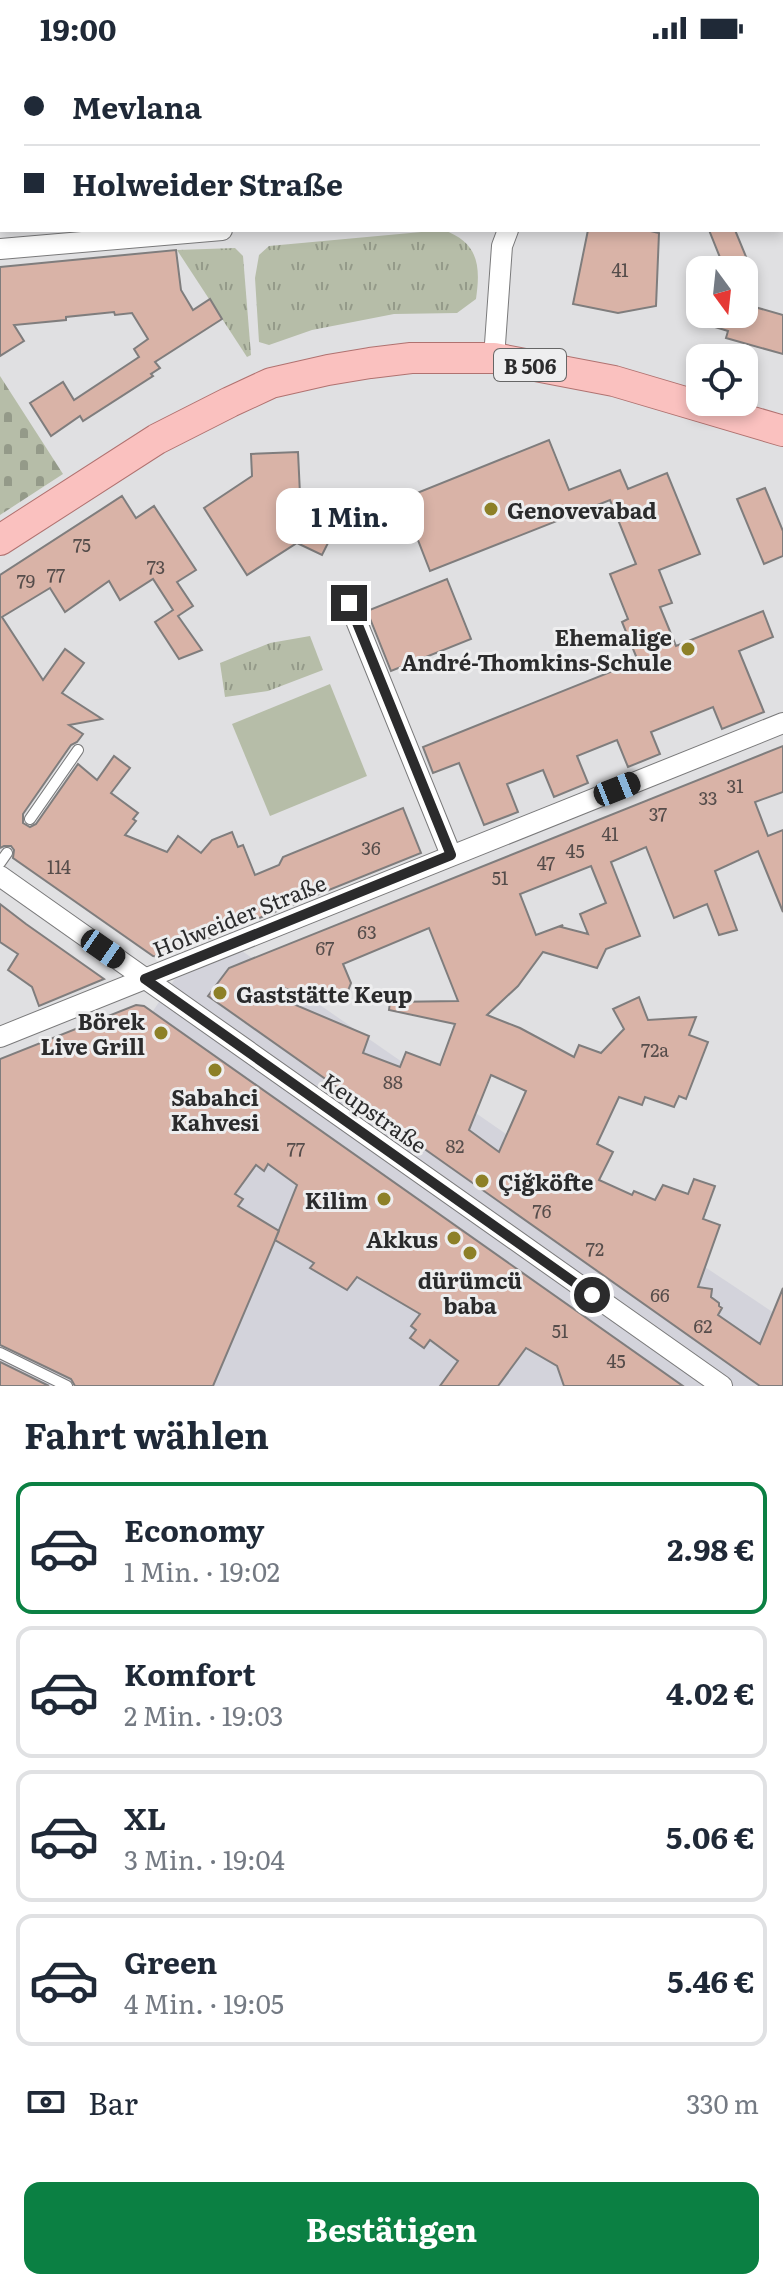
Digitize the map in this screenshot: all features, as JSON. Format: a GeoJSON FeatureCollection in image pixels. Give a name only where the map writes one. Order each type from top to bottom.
{"type":"FeatureCollection","features":[{"type":"Feature","properties":{"kind":"main road","name":"B 506"},"geometry":{"type":"LineString","coordinates":[[0,540],[157,439],[271,383],[328,370],[411,358],[494,358],[614,381],[783,431]]}},
{"type":"Feature","properties":{"kind":"street"},"geometry":{"type":"LineString","coordinates":[[0,249],[199,232]]}},
{"type":"Feature","properties":{"kind":"street"},"geometry":{"type":"LineString","coordinates":[[494,358],[502,246],[507,232]]}},
{"type":"Feature","properties":{"kind":"street"},"geometry":{"type":"LineString","coordinates":[[349,603],[451,855]]}},
{"type":"Feature","properties":{"kind":"street","name":"Holweider Straße"},"geometry":{"type":"LineString","coordinates":[[0,1037],[783,723]]}},
{"type":"Feature","properties":{"kind":"street","name":"Keupstraße"},"geometry":{"type":"LineString","coordinates":[[0,876],[722,1386]]}},
{"type":"Feature","properties":{"kind":"lane"},"geometry":{"type":"LineString","coordinates":[[30,819],[78,750]]}},
{"type":"Feature","properties":{"kind":"lane"},"geometry":{"type":"LineString","coordinates":[[0,1353],[67,1386]]}},
{"type":"Feature","properties":{"kind":"shaded area"},"geometry":{"type":"Polygon","coordinates":[[[242,951],[519,1143],[783,1319],[783,1386],[0,1386],[0,1105],[74,1125],[175,979],[242,951]]]}},
{"type":"Feature","properties":{"kind":"green space"},"geometry":{"type":"Polygon","coordinates":[[[448,232],[464,241],[474,256],[478,276],[476,299],[457,313],[394,314],[312,330],[269,345],[259,342],[255,278],[259,255],[269,246],[448,232]]]}},
{"type":"Feature","properties":{"kind":"green space"},"geometry":{"type":"Polygon","coordinates":[[[235,248],[243,256],[251,355],[247,357],[177,250],[235,248]]]}},
{"type":"Feature","properties":{"kind":"green space"},"geometry":{"type":"Polygon","coordinates":[[[0,376],[63,474],[0,515],[0,376]]]}},
{"type":"Feature","properties":{"kind":"green space"},"geometry":{"type":"Polygon","coordinates":[[[310,636],[323,670],[268,691],[225,697],[220,663],[270,643],[310,636]]]}},
{"type":"Feature","properties":{"kind":"green space"},"geometry":{"type":"Polygon","coordinates":[[[330,684],[367,776],[270,816],[232,724],[330,684]]]}},
{"type":"Feature","properties":{"kind":"building"},"geometry":{"type":"Polygon","coordinates":[[[588,232],[659,233],[656,306],[618,313],[573,304],[588,232]]]}},
{"type":"Feature","properties":{"kind":"building"},"geometry":{"type":"Polygon","coordinates":[[[710,232],[736,232],[746,256],[719,256],[710,232]]]}},
{"type":"Feature","properties":{"kind":"building"},"geometry":{"type":"Polygon","coordinates":[[[176,250],[181,290],[193,310],[210,299],[222,319],[155,362],[160,368],[151,374],[153,376],[83,421],[80,416],[51,436],[30,403],[63,382],[74,400],[139,357],[134,349],[148,339],[132,313],[66,317],[66,320],[14,325],[24,341],[0,356],[0,267],[176,250]]]}},
{"type":"Feature","properties":{"kind":"building"},"geometry":{"type":"Polygon","coordinates":[[[758,308],[783,315],[783,354],[758,347],[758,344],[726,338],[728,331],[718,328],[758,328],[758,308]]]}},
{"type":"Feature","properties":{"kind":"building","name":"Ehemalige André-Thomkins-Schule"},"geometry":{"type":"Polygon","coordinates":[[[549,440],[569,490],[620,470],[628,489],[667,473],[700,554],[659,570],[672,603],[660,607],[676,646],[763,611],[773,637],[739,651],[764,712],[722,729],[713,707],[651,732],[660,754],[628,767],[617,740],[577,756],[588,783],[554,797],[543,770],[507,784],[518,812],[484,825],[459,763],[433,773],[423,747],[638,661],[622,622],[628,619],[610,574],[636,564],[610,500],[430,571],[402,499],[549,440]]]}},
{"type":"Feature","properties":{"kind":"building"},"geometry":{"type":"Polygon","coordinates":[[[298,452],[300,494],[341,517],[322,555],[297,543],[247,575],[204,508],[252,476],[251,454],[298,452]]]}},
{"type":"Feature","properties":{"kind":"building"},"geometry":{"type":"Polygon","coordinates":[[[765,488],[783,531],[783,556],[764,564],[737,499],[765,488]]]}},
{"type":"Feature","properties":{"kind":"building"},"geometry":{"type":"Polygon","coordinates":[[[122,496],[136,518],[154,506],[196,570],[177,582],[193,606],[178,616],[202,650],[179,659],[155,622],[173,610],[153,579],[120,600],[109,581],[65,612],[50,588],[2,617],[43,680],[65,649],[84,663],[62,693],[102,719],[69,725],[83,734],[71,745],[23,814],[23,823],[30,827],[36,824],[78,764],[97,780],[114,756],[130,768],[111,793],[138,813],[125,835],[167,852],[178,836],[201,853],[212,840],[232,832],[238,847],[243,845],[255,875],[279,865],[283,857],[403,808],[421,853],[162,957],[153,956],[13,858],[11,846],[0,848],[0,575],[122,496]]]}},
{"type":"Feature","properties":{"kind":"building"},"geometry":{"type":"Polygon","coordinates":[[[447,579],[471,639],[391,671],[367,611],[447,579]]]}},
{"type":"Feature","properties":{"kind":"building"},"geometry":{"type":"Polygon","coordinates":[[[783,746],[783,792],[755,802],[768,836],[783,830],[783,912],[758,851],[715,871],[737,930],[719,935],[707,904],[674,918],[646,847],[611,862],[640,936],[606,949],[597,968],[543,952],[518,986],[487,1015],[520,1028],[574,1057],[579,1045],[601,1053],[624,1029],[613,1009],[639,997],[648,1020],[696,1017],[689,1035],[708,1042],[686,1099],[679,1096],[674,1107],[645,1097],[642,1105],[619,1097],[597,1144],[613,1152],[599,1180],[632,1195],[634,1191],[655,1200],[663,1185],[688,1194],[694,1179],[715,1186],[703,1219],[720,1225],[698,1287],[712,1289],[711,1297],[722,1308],[718,1315],[760,1344],[783,1288],[783,1386],[760,1386],[208,996],[229,968],[783,746]],[[591,866],[520,894],[536,935],[563,925],[561,927],[588,934],[580,914],[606,903],[591,866]],[[429,928],[343,964],[351,983],[344,1001],[282,988],[279,998],[369,1036],[363,1053],[400,1067],[406,1052],[440,1065],[455,1024],[389,1010],[390,1002],[458,1001],[429,928]],[[491,1075],[469,1130],[499,1152],[526,1091],[491,1075]]]}},
{"type":"Feature","properties":{"kind":"building"},"geometry":{"type":"Polygon","coordinates":[[[0,904],[104,979],[39,1006],[32,987],[8,970],[18,954],[0,942],[0,904]]]}},
{"type":"Feature","properties":{"kind":"building"},"geometry":{"type":"Polygon","coordinates":[[[136,1005],[144,1006],[683,1386],[564,1386],[557,1366],[526,1348],[498,1386],[440,1386],[458,1361],[430,1340],[424,1348],[410,1338],[416,1330],[411,1326],[420,1314],[357,1277],[347,1290],[310,1268],[314,1263],[275,1240],[213,1386],[75,1386],[71,1379],[0,1345],[0,1059],[136,1005]],[[268,1164],[264,1171],[256,1165],[235,1194],[243,1199],[238,1206],[279,1231],[297,1185],[268,1164]]]}},
{"type":"Feature","properties":{"kind":"building"},"geometry":{"type":"Polygon","coordinates":[[[0,1362],[49,1386],[0,1386],[0,1362]]]}},
{"type":"Feature","properties":{"kind":"place","name":"Genovevabad"},"geometry":{"type":"Point","coordinates":[491,509]}},
{"type":"Feature","properties":{"kind":"place","name":"Ehemalige André-Thomkins-Schule"},"geometry":{"type":"Point","coordinates":[688,649]}},
{"type":"Feature","properties":{"kind":"place","name":"Gaststätte Keup"},"geometry":{"type":"Point","coordinates":[220,993]}},
{"type":"Feature","properties":{"kind":"place","name":"Börek Live Grill"},"geometry":{"type":"Point","coordinates":[161,1033]}},
{"type":"Feature","properties":{"kind":"place","name":"Sabahci Kahvesi"},"geometry":{"type":"Point","coordinates":[215,1070]}},
{"type":"Feature","properties":{"kind":"place","name":"Çiğköfte"},"geometry":{"type":"Point","coordinates":[482,1181]}},
{"type":"Feature","properties":{"kind":"place","name":"Kilim"},"geometry":{"type":"Point","coordinates":[384,1199]}},
{"type":"Feature","properties":{"kind":"place","name":"Akkus"},"geometry":{"type":"Point","coordinates":[454,1238]}},
{"type":"Feature","properties":{"kind":"place","name":"dürümcü baba"},"geometry":{"type":"Point","coordinates":[470,1253]}},
{"type":"Feature","properties":{"kind":"route"},"geometry":{"type":"LineString","coordinates":[[349,603],[451,855],[145,979],[592,1295]]}}]}
